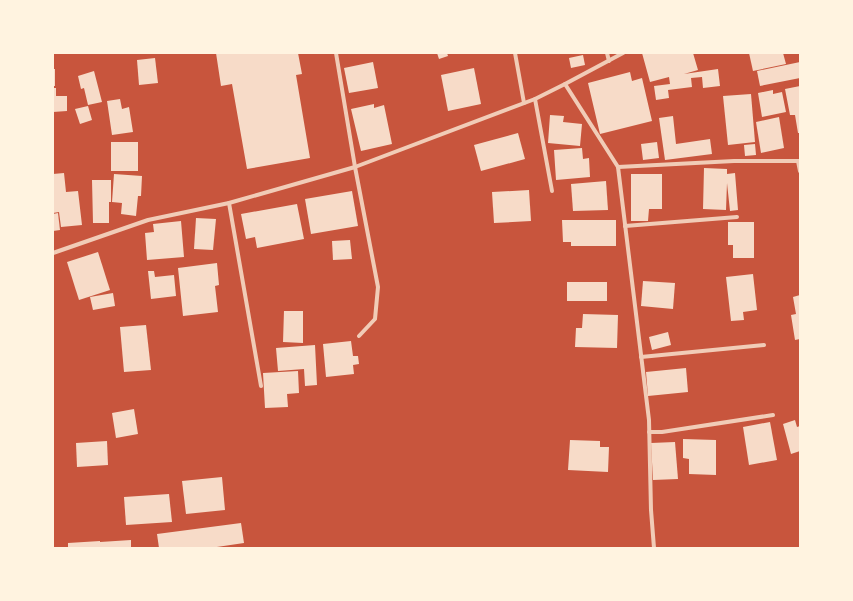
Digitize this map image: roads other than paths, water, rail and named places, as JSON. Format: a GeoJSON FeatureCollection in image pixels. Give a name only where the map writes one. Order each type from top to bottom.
{"type":"FeatureCollection","features":[{"type":"Feature","properties":{"kind":"street"},"geometry":{"type":"LineString","coordinates":[[336,53],[355,167],[378,287],[375,319],[359,336]]}},
{"type":"Feature","properties":{"kind":"street"},"geometry":{"type":"LineString","coordinates":[[515,53],[524,103]]}},
{"type":"Feature","properties":{"kind":"street"},"geometry":{"type":"LineString","coordinates":[[607,53],[609,61]]}},
{"type":"Feature","properties":{"kind":"street"},"geometry":{"type":"LineString","coordinates":[[53,253],[148,220],[230,203],[355,167],[535,99],[623,53]]}},
{"type":"Feature","properties":{"kind":"street"},"geometry":{"type":"LineString","coordinates":[[565,84],[618,167],[649,420],[651,510],[654,548]]}},
{"type":"Feature","properties":{"kind":"street"},"geometry":{"type":"LineString","coordinates":[[535,99],[552,191]]}},
{"type":"Feature","properties":{"kind":"street"},"geometry":{"type":"LineString","coordinates":[[618,167],[734,161],[799,161],[800,171]]}},
{"type":"Feature","properties":{"kind":"street"},"geometry":{"type":"LineString","coordinates":[[230,203],[262,386]]}},
{"type":"Feature","properties":{"kind":"street"},"geometry":{"type":"LineString","coordinates":[[625,226],[737,217]]}},
{"type":"Feature","properties":{"kind":"street"},"geometry":{"type":"LineString","coordinates":[[641,357],[764,345]]}},
{"type":"Feature","properties":{"kind":"street"},"geometry":{"type":"LineString","coordinates":[[649,432],[662,432],[773,415]]}}]}
